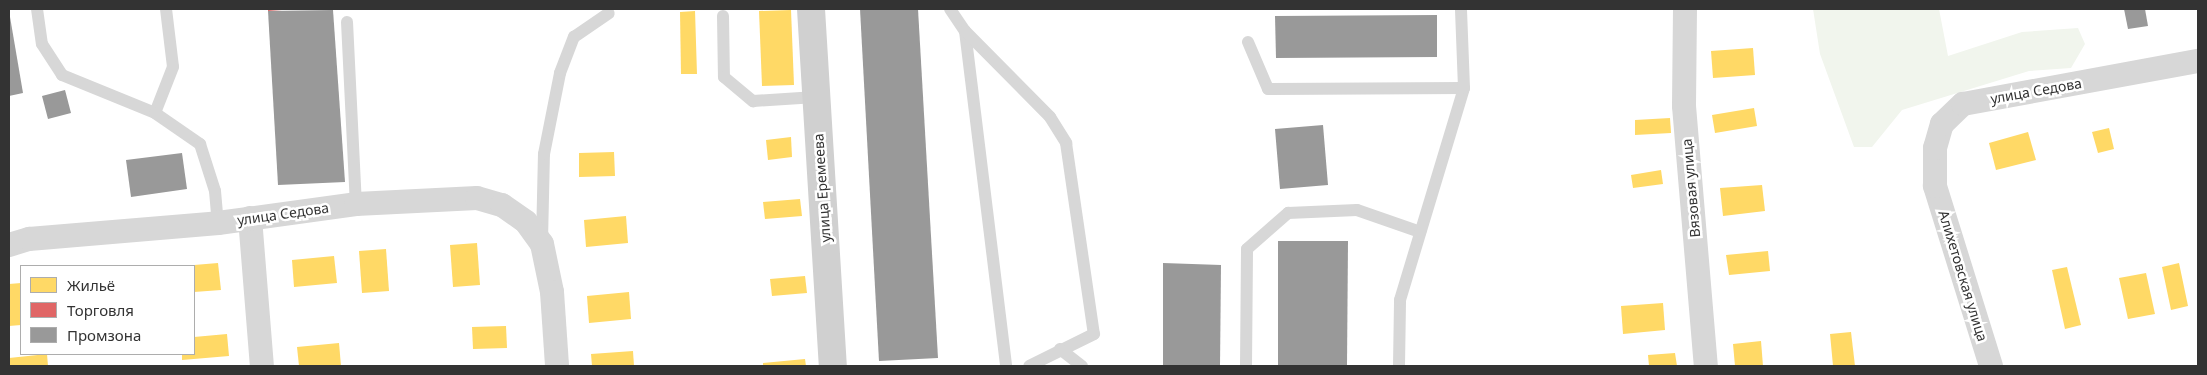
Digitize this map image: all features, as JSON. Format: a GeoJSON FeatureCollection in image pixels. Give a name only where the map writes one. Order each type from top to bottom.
{"type":"FeatureCollection","features":[{"type":"Feature","properties":{"kind":"street","name":"улица Еремеева"},"geometry":{"type":"LineString","coordinates":[[811,9],[833,366]]}},
{"type":"Feature","properties":{"kind":"street","name":"Вязовая улица"},"geometry":{"type":"LineString","coordinates":[[1685,9],[1684,106],[1706,366]]}},
{"type":"Feature","properties":{"kind":"street","name":"улица Седова"},"geometry":{"type":"LineString","coordinates":[[1935,186],[1935,148],[1942,124],[1963,104],[2198,61]]}},
{"type":"Feature","properties":{"kind":"street","name":"Алихетовская улица"},"geometry":{"type":"LineString","coordinates":[[1935,186],[1991,366]]}},
{"type":"Feature","properties":{"kind":"street","name":"улица Седова"},"geometry":{"type":"LineString","coordinates":[[9,245],[29,239],[218,223],[356,204],[477,198],[502,205],[526,222],[542,244]]}},
{"type":"Feature","properties":{"kind":"street"},"geometry":{"type":"LineString","coordinates":[[250,218],[262,366]]}},
{"type":"Feature","properties":{"kind":"street"},"geometry":{"type":"LineString","coordinates":[[542,244],[552,292],[557,366]]}},
{"type":"Feature","properties":{"kind":"lane"},"geometry":{"type":"LineString","coordinates":[[37,9],[42,44],[62,75],[156,113],[200,144],[215,191],[218,223]]}},
{"type":"Feature","properties":{"kind":"lane"},"geometry":{"type":"LineString","coordinates":[[156,113],[173,67],[166,9]]}},
{"type":"Feature","properties":{"kind":"lane"},"geometry":{"type":"LineString","coordinates":[[950,9],[965,31],[1050,117],[1066,143],[1094,334],[1060,348],[1029,366]]}},
{"type":"Feature","properties":{"kind":"lane"},"geometry":{"type":"LineString","coordinates":[[1399,366],[1400,300],[1464,88],[1461,9]]}},
{"type":"Feature","properties":{"kind":"lane"},"geometry":{"type":"LineString","coordinates":[[542,244],[544,154],[560,72],[574,38],[609,13]]}},
{"type":"Feature","properties":{"kind":"lane"},"geometry":{"type":"LineString","coordinates":[[723,16],[724,77],[753,101],[816,97]]}},
{"type":"Feature","properties":{"kind":"lane"},"geometry":{"type":"LineString","coordinates":[[348,22],[356,204]]}},
{"type":"Feature","properties":{"kind":"lane"},"geometry":{"type":"LineString","coordinates":[[965,31],[1006,366]]}},
{"type":"Feature","properties":{"kind":"lane"},"geometry":{"type":"LineString","coordinates":[[1248,42],[1268,89],[1464,88]]}},
{"type":"Feature","properties":{"kind":"lane"},"geometry":{"type":"LineString","coordinates":[[1246,366],[1248,249],[1288,213],[1357,210],[1420,232]]}},
{"type":"Feature","properties":{"kind":"lane"},"geometry":{"type":"LineString","coordinates":[[1060,348],[1082,366]]}},
{"type":"Feature","properties":{"kind":"shaded area"},"geometry":{"type":"Polygon","coordinates":[[[1813,9],[1939,9],[1948,56],[2022,32],[2078,28],[2085,44],[2071,68],[2029,71],[1902,110],[1872,147],[1854,147],[1820,54],[1813,9]]]}},
{"type":"Feature","properties":{"kind":"building: Жильё"},"geometry":{"type":"Polygon","coordinates":[[[791,10],[794,85],[762,86],[759,11],[791,10]]]}},
{"type":"Feature","properties":{"kind":"building: Жильё"},"geometry":{"type":"Polygon","coordinates":[[[695,11],[697,74],[681,74],[680,12],[695,11]]]}},
{"type":"Feature","properties":{"kind":"building: Жильё"},"geometry":{"type":"Polygon","coordinates":[[[1753,48],[1755,75],[1713,78],[1711,51],[1753,48]]]}},
{"type":"Feature","properties":{"kind":"building: Жильё"},"geometry":{"type":"Polygon","coordinates":[[[1754,108],[1757,126],[1715,133],[1712,115],[1754,108]]]}},
{"type":"Feature","properties":{"kind":"building: Жильё"},"geometry":{"type":"Polygon","coordinates":[[[1670,118],[1671,133],[1635,135],[1635,120],[1670,118]]]}},
{"type":"Feature","properties":{"kind":"building: Жильё"},"geometry":{"type":"Polygon","coordinates":[[[2109,128],[2114,149],[2098,153],[2092,132],[2109,128]]]}},
{"type":"Feature","properties":{"kind":"building: Жильё"},"geometry":{"type":"Polygon","coordinates":[[[2028,132],[2036,160],[1996,170],[1989,143],[2028,132]]]}},
{"type":"Feature","properties":{"kind":"building: Жильё"},"geometry":{"type":"Polygon","coordinates":[[[791,137],[792,157],[768,160],[766,140],[791,137]]]}},
{"type":"Feature","properties":{"kind":"building: Жильё"},"geometry":{"type":"Polygon","coordinates":[[[614,152],[615,176],[579,177],[579,153],[614,152]]]}},
{"type":"Feature","properties":{"kind":"building: Жильё"},"geometry":{"type":"Polygon","coordinates":[[[1661,170],[1663,184],[1633,188],[1631,175],[1661,170]]]}},
{"type":"Feature","properties":{"kind":"building: Жильё"},"geometry":{"type":"Polygon","coordinates":[[[1762,185],[1765,211],[1723,216],[1720,188],[1762,185]]]}},
{"type":"Feature","properties":{"kind":"building: Жильё"},"geometry":{"type":"Polygon","coordinates":[[[800,199],[802,216],[765,219],[763,202],[800,199]]]}},
{"type":"Feature","properties":{"kind":"building: Жильё"},"geometry":{"type":"Polygon","coordinates":[[[626,216],[628,243],[586,247],[584,220],[626,216]]]}},
{"type":"Feature","properties":{"kind":"building: Жильё"},"geometry":{"type":"Polygon","coordinates":[[[477,243],[480,285],[453,287],[450,245],[477,243]]]}},
{"type":"Feature","properties":{"kind":"building: Жильё"},"geometry":{"type":"Polygon","coordinates":[[[386,249],[389,291],[362,293],[359,251],[386,249]]]}},
{"type":"Feature","properties":{"kind":"building: Жильё"},"geometry":{"type":"Polygon","coordinates":[[[1768,251],[1770,271],[1729,275],[1726,255],[1768,251]]]}},
{"type":"Feature","properties":{"kind":"building: Жильё"},"geometry":{"type":"Polygon","coordinates":[[[334,256],[337,283],[294,287],[292,260],[334,256]]]}},
{"type":"Feature","properties":{"kind":"building: Жильё"},"geometry":{"type":"Polygon","coordinates":[[[218,263],[221,290],[195,292],[194,265],[218,263]]]}},
{"type":"Feature","properties":{"kind":"building: Жильё"},"geometry":{"type":"Polygon","coordinates":[[[2179,263],[2188,306],[2171,310],[2162,267],[2179,263]]]}},
{"type":"Feature","properties":{"kind":"building: Жильё"},"geometry":{"type":"Polygon","coordinates":[[[2067,267],[2081,325],[2065,329],[2052,270],[2067,267]]]}},
{"type":"Feature","properties":{"kind":"building: Жильё"},"geometry":{"type":"Polygon","coordinates":[[[2146,273],[2155,314],[2128,319],[2119,278],[2146,273]]]}},
{"type":"Feature","properties":{"kind":"building: Жильё"},"geometry":{"type":"Polygon","coordinates":[[[805,276],[807,293],[772,296],[770,279],[805,276]]]}},
{"type":"Feature","properties":{"kind":"building: Жильё"},"geometry":{"type":"Polygon","coordinates":[[[20,283],[20,325],[9,326],[9,284],[20,283]]]}},
{"type":"Feature","properties":{"kind":"building: Жильё"},"geometry":{"type":"Polygon","coordinates":[[[629,292],[631,319],[589,323],[587,296],[629,292]]]}},
{"type":"Feature","properties":{"kind":"building: Жильё"},"geometry":{"type":"Polygon","coordinates":[[[1663,303],[1665,330],[1623,334],[1621,306],[1663,303]]]}},
{"type":"Feature","properties":{"kind":"building: Жильё"},"geometry":{"type":"Polygon","coordinates":[[[506,326],[507,348],[473,349],[472,327],[506,326]]]}},
{"type":"Feature","properties":{"kind":"building: Жильё"},"geometry":{"type":"Polygon","coordinates":[[[1851,332],[1855,366],[1833,366],[1830,334],[1851,332]]]}},
{"type":"Feature","properties":{"kind":"building: Жильё"},"geometry":{"type":"Polygon","coordinates":[[[227,334],[229,356],[182,360],[182,355],[195,355],[195,337],[227,334]]]}},
{"type":"Feature","properties":{"kind":"building: Жильё"},"geometry":{"type":"Polygon","coordinates":[[[1761,341],[1763,366],[1735,366],[1733,344],[1761,341]]]}},
{"type":"Feature","properties":{"kind":"building: Жильё"},"geometry":{"type":"Polygon","coordinates":[[[339,343],[341,366],[299,366],[297,347],[339,343]]]}},
{"type":"Feature","properties":{"kind":"building: Жильё"},"geometry":{"type":"Polygon","coordinates":[[[633,351],[634,366],[592,366],[591,354],[633,351]]]}},
{"type":"Feature","properties":{"kind":"building: Жильё"},"geometry":{"type":"Polygon","coordinates":[[[1675,353],[1677,366],[1649,366],[1648,355],[1675,353]]]}},
{"type":"Feature","properties":{"kind":"building: Жильё"},"geometry":{"type":"Polygon","coordinates":[[[47,355],[48,366],[9,366],[9,358],[47,355]]]}},
{"type":"Feature","properties":{"kind":"building: Жильё"},"geometry":{"type":"Polygon","coordinates":[[[805,359],[806,366],[763,366],[763,363],[805,359]]]}},
{"type":"Feature","properties":{"kind":"building: Торговля"},"geometry":{"type":"Polygon","coordinates":[[[268,9],[282,9],[282,10],[268,11],[268,9]]]}},
{"type":"Feature","properties":{"kind":"building: Промзона"},"geometry":{"type":"Polygon","coordinates":[[[860,9],[918,9],[938,358],[879,361],[860,9]]]}},
{"type":"Feature","properties":{"kind":"building: Промзона"},"geometry":{"type":"Polygon","coordinates":[[[2124,9],[2145,9],[2148,26],[2128,29],[2124,9]]]}},
{"type":"Feature","properties":{"kind":"building: Промзона"},"geometry":{"type":"Polygon","coordinates":[[[333,10],[345,182],[278,185],[268,11],[333,10]]]}},
{"type":"Feature","properties":{"kind":"building: Промзона"},"geometry":{"type":"Polygon","coordinates":[[[9,11],[23,93],[9,96],[9,11]]]}},
{"type":"Feature","properties":{"kind":"building: Промзона"},"geometry":{"type":"Polygon","coordinates":[[[1437,15],[1437,57],[1276,58],[1275,16],[1437,15]]]}},
{"type":"Feature","properties":{"kind":"building: Промзона"},"geometry":{"type":"Polygon","coordinates":[[[65,90],[71,113],[48,119],[42,96],[65,90]]]}},
{"type":"Feature","properties":{"kind":"building: Промзона"},"geometry":{"type":"Polygon","coordinates":[[[1323,125],[1328,185],[1280,189],[1275,129],[1323,125]]]}},
{"type":"Feature","properties":{"kind":"building: Промзона"},"geometry":{"type":"Polygon","coordinates":[[[182,153],[187,189],[131,197],[126,160],[182,153]]]}},
{"type":"Feature","properties":{"kind":"building: Промзона"},"geometry":{"type":"Polygon","coordinates":[[[1278,241],[1348,241],[1347,366],[1278,366],[1278,241]]]}},
{"type":"Feature","properties":{"kind":"building: Промзона"},"geometry":{"type":"Polygon","coordinates":[[[1163,263],[1221,265],[1220,366],[1163,366],[1163,263]]]}}]}
